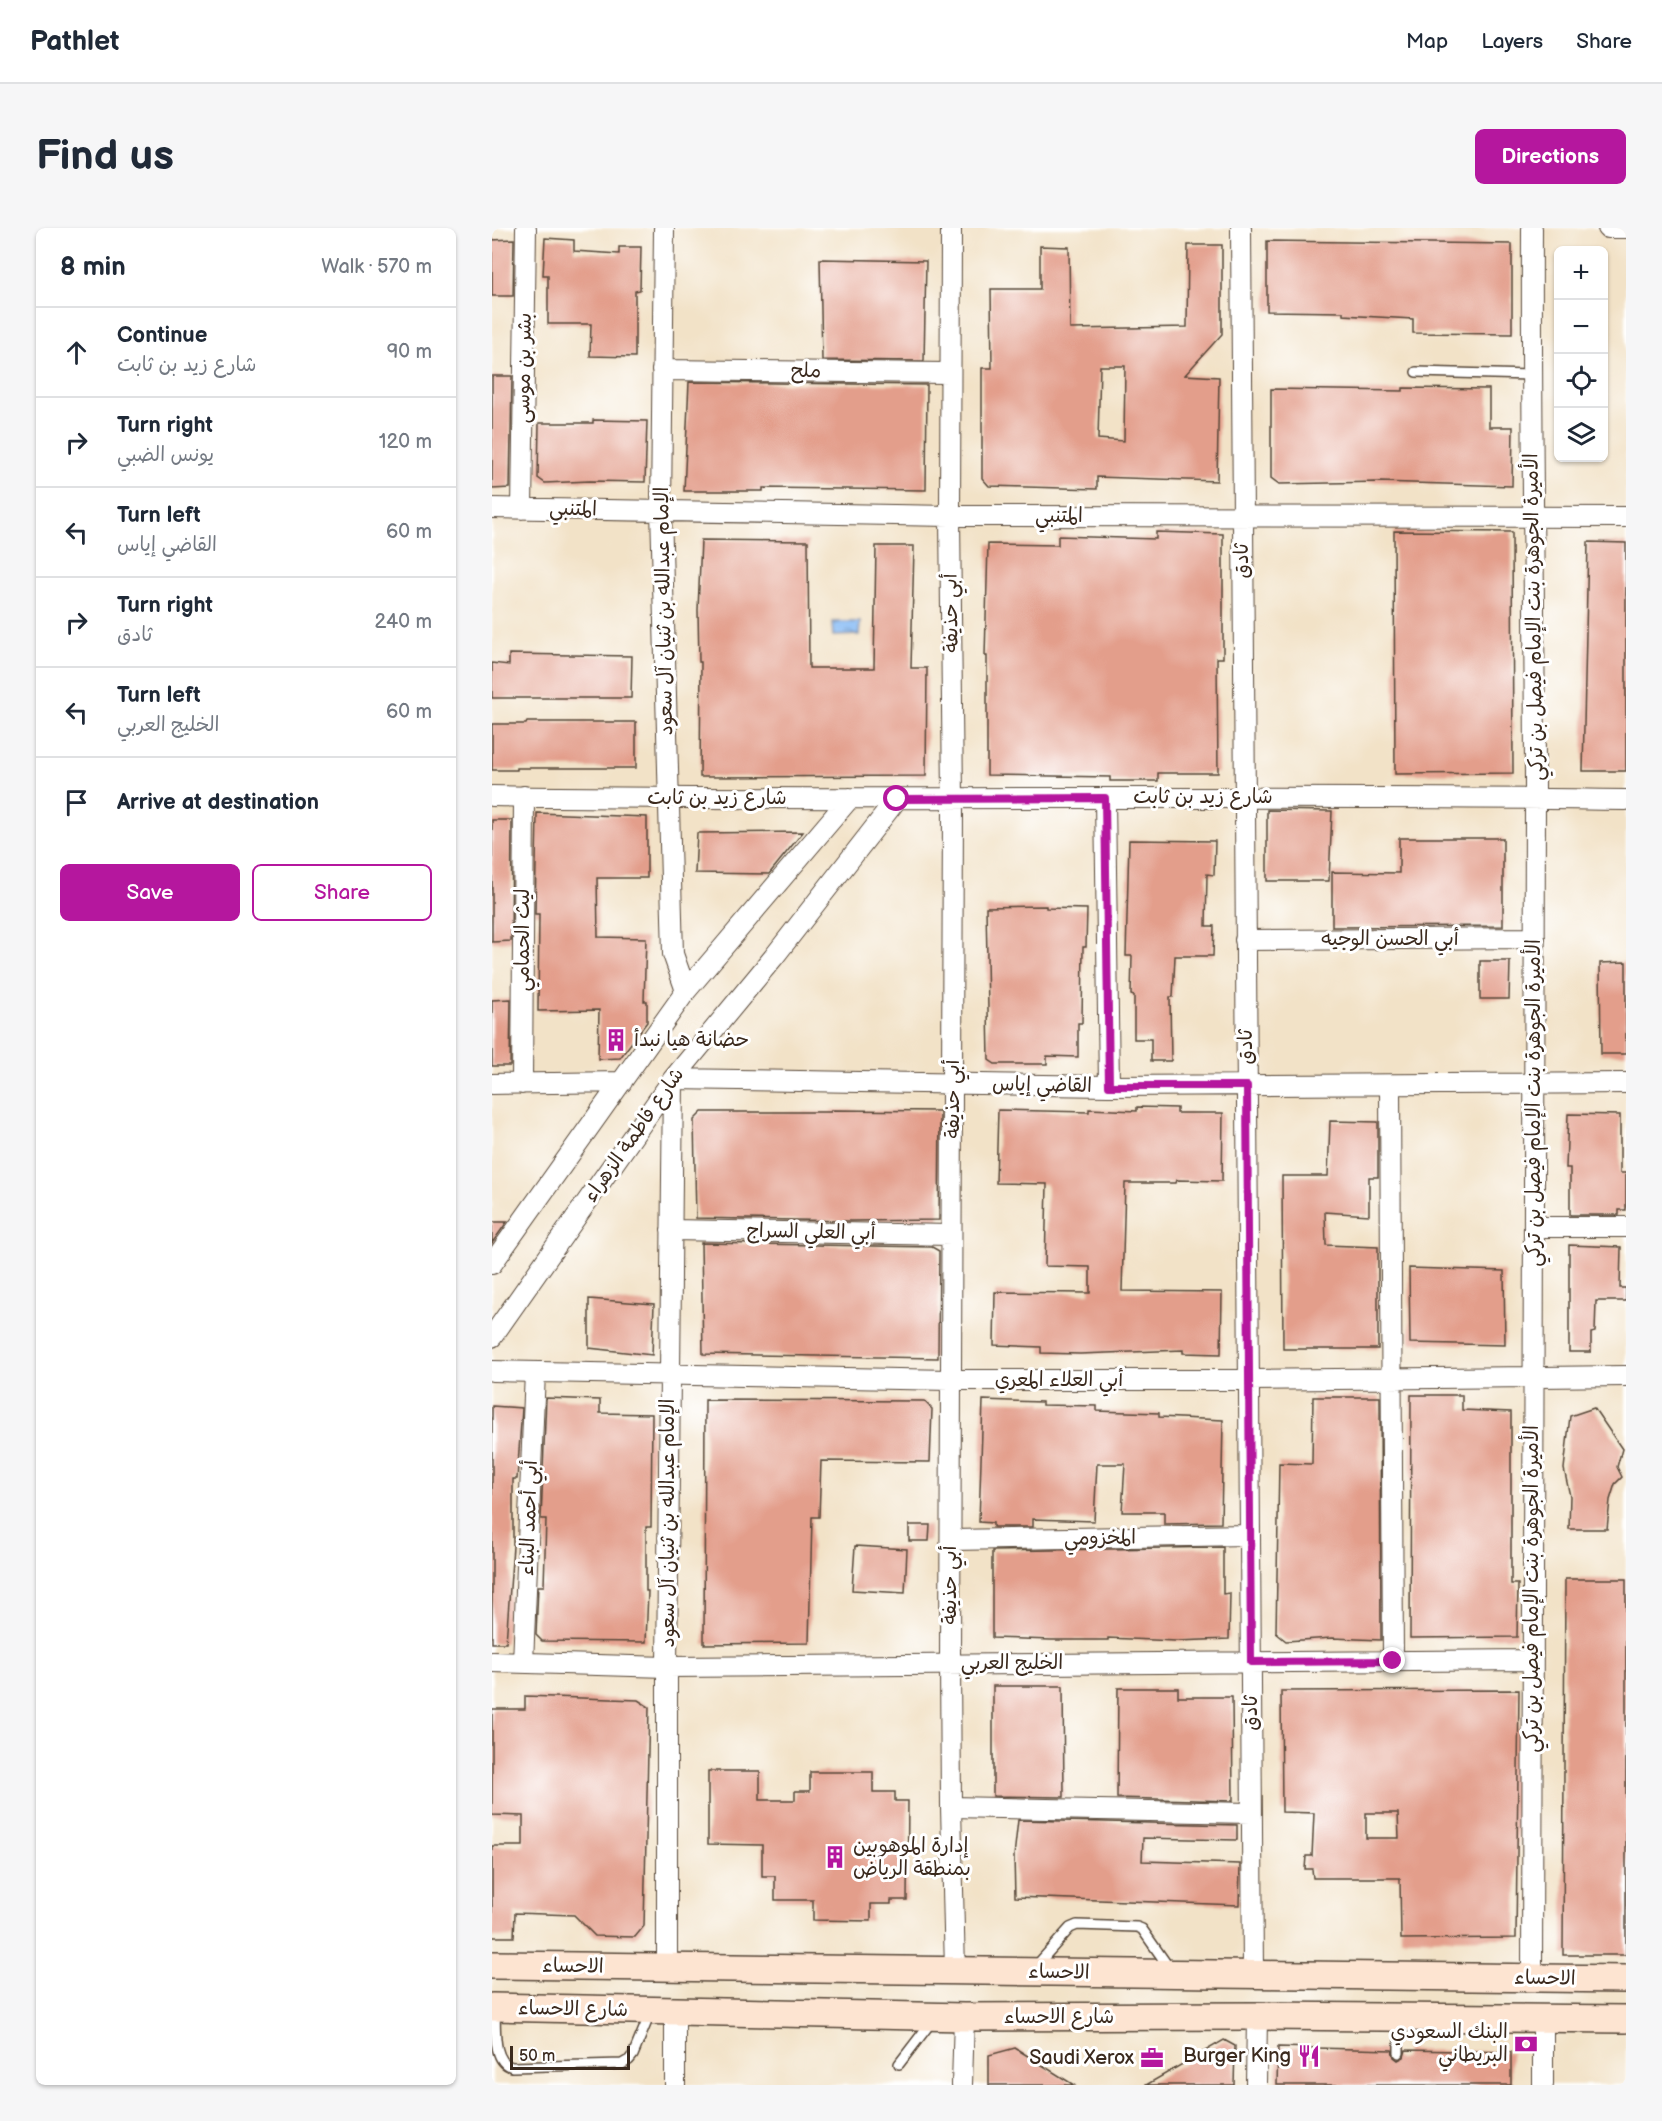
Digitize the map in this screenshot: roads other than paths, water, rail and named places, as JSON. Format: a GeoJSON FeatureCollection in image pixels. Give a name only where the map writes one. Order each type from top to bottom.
{"type":"FeatureCollection","features":[{"type":"Feature","properties":{"kind":"main road","name":"الاحساء"},"geometry":{"type":"LineString","coordinates":[[492,1965],[1626,1979]]}},
{"type":"Feature","properties":{"kind":"main road","name":"شارع الاحساء"},"geometry":{"type":"LineString","coordinates":[[494,2007],[964,2017],[1257,2016],[1626,2019]]}},
{"type":"Feature","properties":{"kind":"street","name":"بشر بن موسى"},"geometry":{"type":"LineString","coordinates":[[522,509],[526,228]]}},
{"type":"Feature","properties":{"kind":"street","name":"الإمام عبدالله بن ثنيان آل سعود"},"geometry":{"type":"LineString","coordinates":[[664,228],[661,510],[673,954],[686,991]]}},
{"type":"Feature","properties":{"kind":"street","name":"أبي حذيفة"},"geometry":{"type":"LineString","coordinates":[[951,228],[949,373],[953,1084],[950,1663],[955,1971]]}},
{"type":"Feature","properties":{"kind":"street","name":"ثادق"},"geometry":{"type":"LineString","coordinates":[[1240,228],[1253,1974]]}},
{"type":"Feature","properties":{"kind":"street","name":"الأميرة الجوهرة بنت الإمام فيصل بن تركي"},"geometry":{"type":"LineString","coordinates":[[1532,228],[1535,798],[1531,1660],[1532,1978]]}},
{"type":"Feature","properties":{"kind":"street"},"geometry":{"type":"LineString","coordinates":[[1608,228],[1626,228]]}},
{"type":"Feature","properties":{"kind":"street","name":"ملح"},"geometry":{"type":"LineString","coordinates":[[662,370],[949,373]]}},
{"type":"Feature","properties":{"kind":"street","name":"المتنبي"},"geometry":{"type":"LineString","coordinates":[[492,508],[950,516],[1626,517]]}},
{"type":"Feature","properties":{"kind":"street","name":"شارع زيد بن ثابت"},"geometry":{"type":"LineString","coordinates":[[492,796],[953,799],[1245,796],[1626,800]]}},
{"type":"Feature","properties":{"kind":"street","name":"ليث الحمامي"},"geometry":{"type":"LineString","coordinates":[[522,1084],[524,796]]}},
{"type":"Feature","properties":{"kind":"street","name":"شارع فاطمة الزهراء"},"geometry":{"type":"LineString","coordinates":[[492,1264],[686,991],[850,798]]}},
{"type":"Feature","properties":{"kind":"street"},"geometry":{"type":"LineString","coordinates":[[1105,798],[1109,1086]]}},
{"type":"Feature","properties":{"kind":"street","name":"شارع فاطمة الزهراء"},"geometry":{"type":"LineString","coordinates":[[492,1337],[673,1079],[773,958],[897,799]]}},
{"type":"Feature","properties":{"kind":"street","name":"أبي الحسن الوجيه"},"geometry":{"type":"LineString","coordinates":[[1245,940],[1535,938]]}},
{"type":"Feature","properties":{"kind":"street","name":"الإمام عبدالله بن ثنيان آل سعود"},"geometry":{"type":"LineString","coordinates":[[667,1967],[667,1666],[673,1079]]}},
{"type":"Feature","properties":{"kind":"street","name":"القاضي إياس"},"geometry":{"type":"LineString","coordinates":[[673,1079],[1109,1086],[1626,1083]]}},
{"type":"Feature","properties":{"kind":"street"},"geometry":{"type":"LineString","coordinates":[[492,1084],[622,1082]]}},
{"type":"Feature","properties":{"kind":"street"},"geometry":{"type":"LineString","coordinates":[[1390,1085],[1393,1661]]}},
{"type":"Feature","properties":{"kind":"street"},"geometry":{"type":"LineString","coordinates":[[1534,1227],[1626,1227]]}},
{"type":"Feature","properties":{"kind":"street","name":"أبي العلي السراج"},"geometry":{"type":"LineString","coordinates":[[671,1230],[951,1235]]}},
{"type":"Feature","properties":{"kind":"street","name":"أبي العلاء المعري"},"geometry":{"type":"LineString","coordinates":[[492,1371],[950,1380],[1626,1376]]}},
{"type":"Feature","properties":{"kind":"street","name":"أبي أحمد البناء"},"geometry":{"type":"LineString","coordinates":[[523,1663],[535,1372]]}},
{"type":"Feature","properties":{"kind":"street","name":"المخزومي"},"geometry":{"type":"LineString","coordinates":[[951,1540],[1250,1535]]}},
{"type":"Feature","properties":{"kind":"street","name":"الخليج العربي"},"geometry":{"type":"LineString","coordinates":[[492,1662],[667,1666],[1531,1660]]}},
{"type":"Feature","properties":{"kind":"street"},"geometry":{"type":"LineString","coordinates":[[951,1807],[1251,1813]]}},
{"type":"Feature","properties":{"kind":"street"},"geometry":{"type":"LineString","coordinates":[[663,2011],[675,2085]]}},
{"type":"Feature","properties":{"kind":"street"},"geometry":{"type":"LineString","coordinates":[[1256,2085],[1257,2016]]}},
{"type":"Feature","properties":{"kind":"street"},"geometry":{"type":"LineString","coordinates":[[962,2085],[964,2017]]}},
{"type":"Feature","properties":{"kind":"street"},"geometry":{"type":"LineString","coordinates":[[1543,2018],[1543,2085]]}},
{"type":"Feature","properties":{"kind":"lane"},"geometry":{"type":"LineString","coordinates":[[1416,372],[1531,375]]}},
{"type":"Feature","properties":{"kind":"lane"},"geometry":{"type":"LineString","coordinates":[[1031,1971],[1070,1928],[1077,1925],[1142,1929],[1173,1973]]}},
{"type":"Feature","properties":{"kind":"lane"},"geometry":{"type":"LineString","coordinates":[[494,2007],[497,2055],[503,2064],[512,2067],[622,2064],[633,2055],[663,2011]]}},
{"type":"Feature","properties":{"kind":"lane"},"geometry":{"type":"LineString","coordinates":[[899,2064],[937,2015]]}},
{"type":"Feature","properties":{"kind":"lane"},"geometry":{"type":"LineString","coordinates":[[1399,2017],[1399,2053]]}},
{"type":"Feature","properties":{"kind":"water"},"geometry":{"type":"Polygon","coordinates":[[[832,622],[860,622],[859,635],[833,636],[832,622]]]}},
{"type":"Feature","properties":{"kind":"place","name":"حضانة هيا نبدأ"},"geometry":{"type":"Point","coordinates":[616,1040]}},
{"type":"Feature","properties":{"kind":"place","name":"إدارة الموهوبين بمنطقة الرياض"},"geometry":{"type":"Point","coordinates":[835,1857]}},
{"type":"Feature","properties":{"kind":"place","name":"البنك السعودي البريطاني"},"geometry":{"type":"Point","coordinates":[1526,2044]}},
{"type":"Feature","properties":{"kind":"place","name":"Burger King"},"geometry":{"type":"Point","coordinates":[1309,2056]}},
{"type":"Feature","properties":{"kind":"place","name":"Saudi Xerox"},"geometry":{"type":"Point","coordinates":[1152,2058]}}]}
